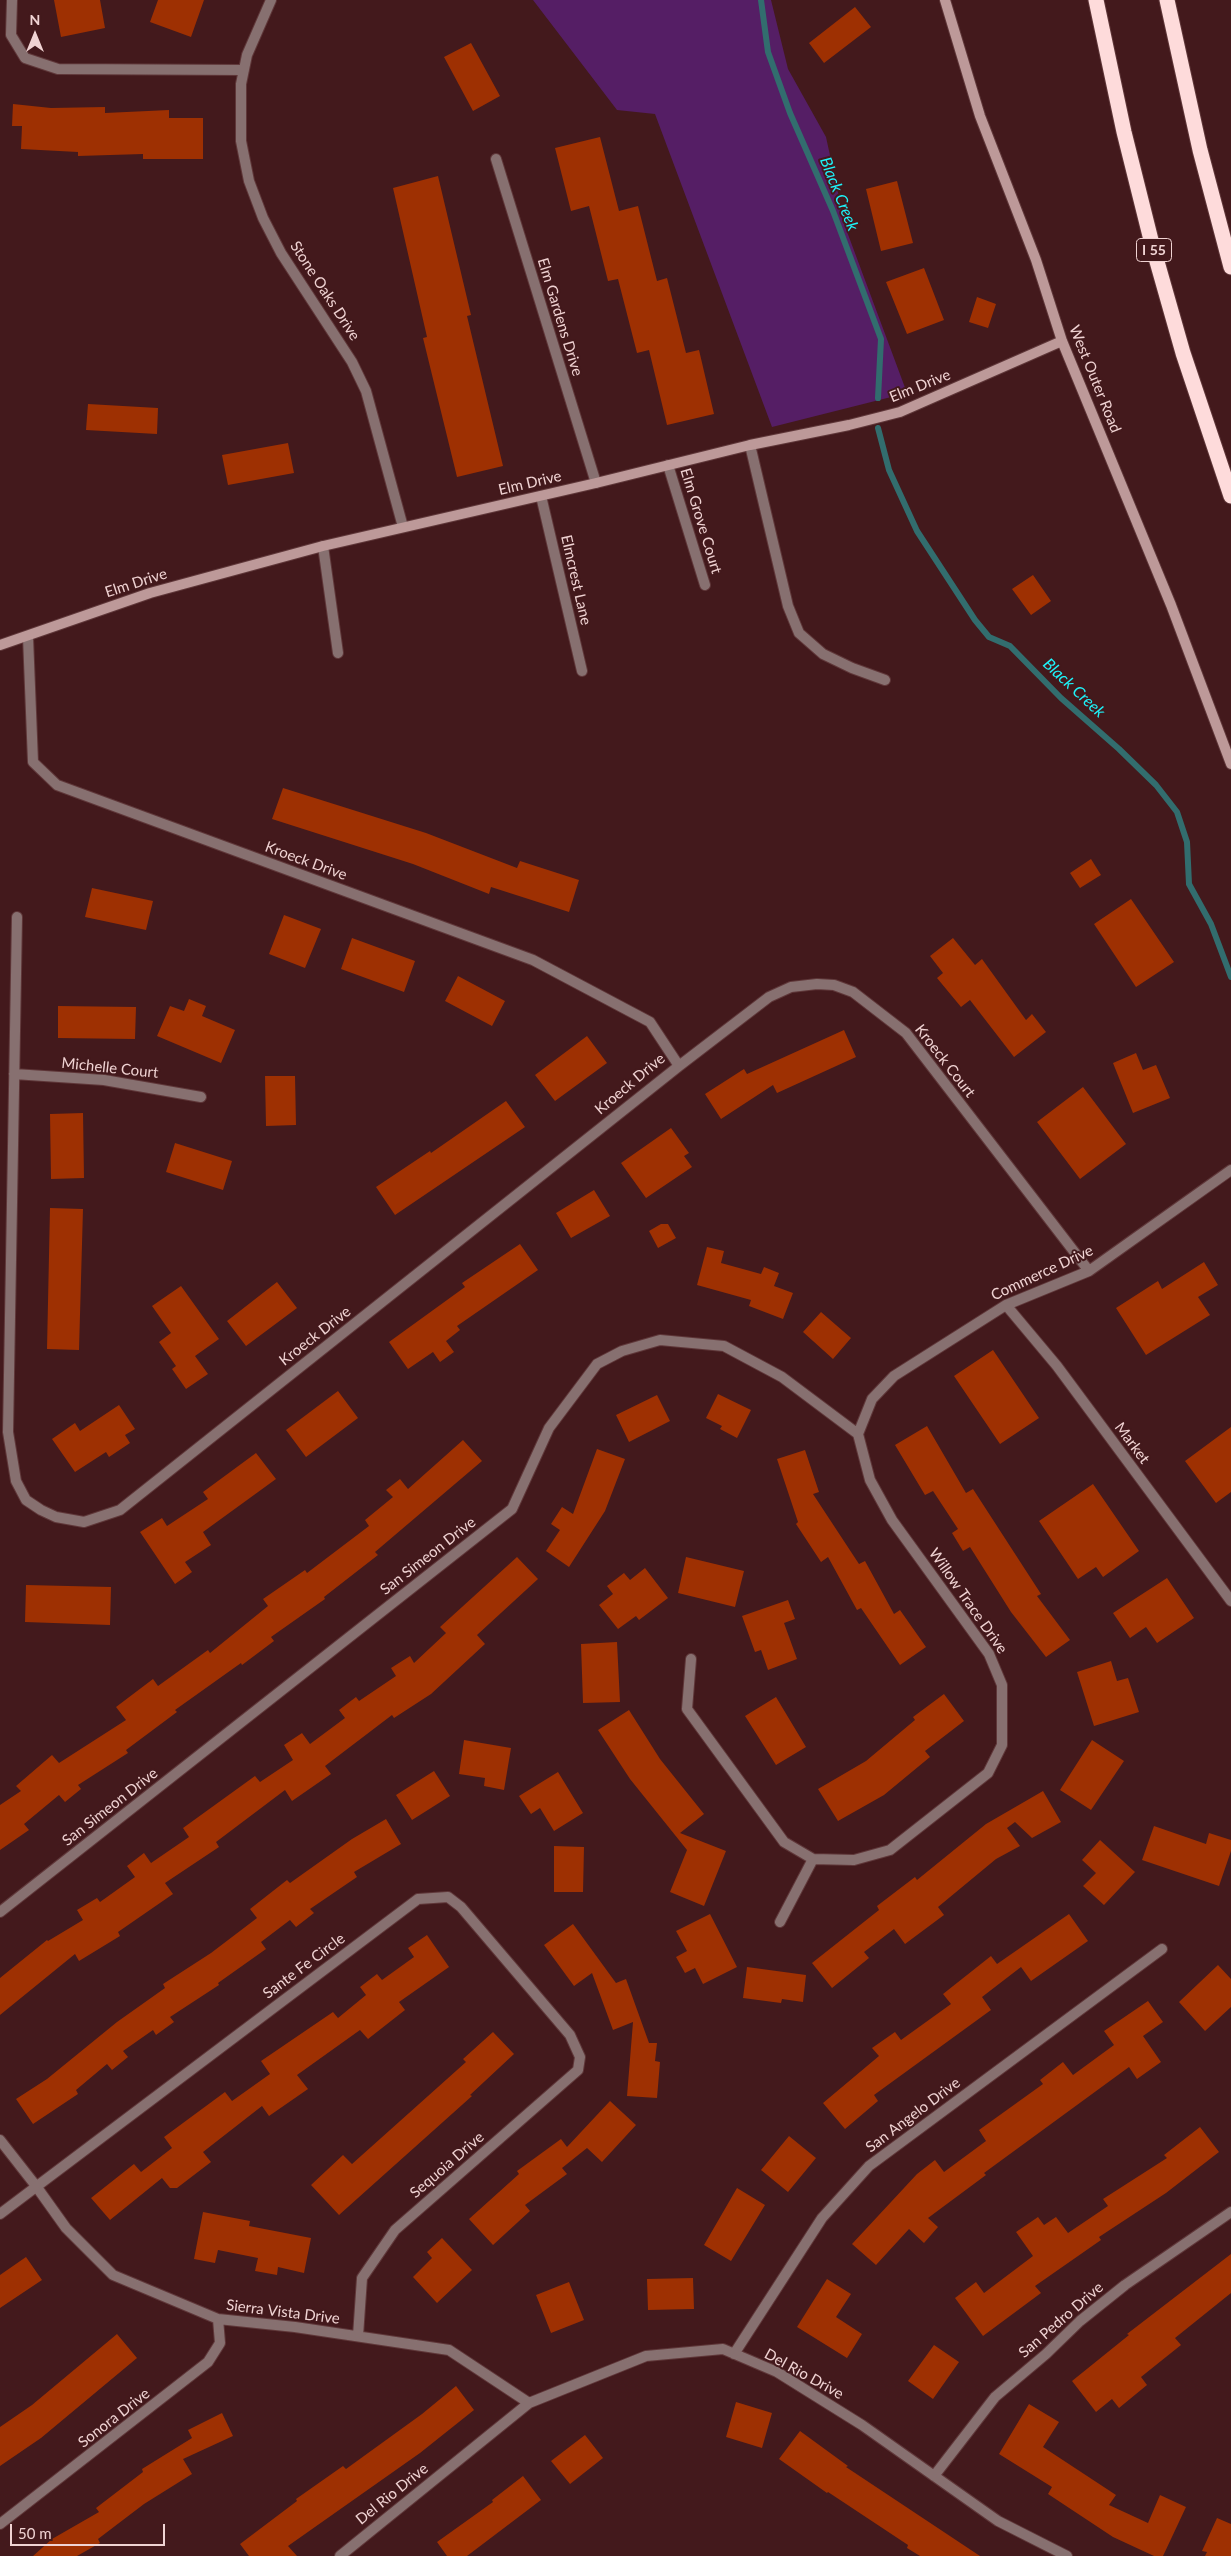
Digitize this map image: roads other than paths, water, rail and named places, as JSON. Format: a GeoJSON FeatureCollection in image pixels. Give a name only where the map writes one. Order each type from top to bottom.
{"type":"FeatureCollection","features":[{"type":"Feature","properties":{"kind":"highway","name":"I 55"},"geometry":{"type":"LineString","coordinates":[[1096,0],[1124,132],[1152,244],[1183,353],[1231,496]]}},
{"type":"Feature","properties":{"kind":"highway"},"geometry":{"type":"LineString","coordinates":[[1166,0],[1200,150],[1231,267]]}},
{"type":"Feature","properties":{"kind":"street"},"geometry":{"type":"LineString","coordinates":[[12,0],[11,35],[25,58],[58,69],[244,70]]}},
{"type":"Feature","properties":{"kind":"street","name":"Stone Oaks Drive"},"geometry":{"type":"LineString","coordinates":[[271,0],[247,56],[240,96],[241,141],[249,181],[263,218],[282,253],[352,362],[366,391],[403,527]]}},
{"type":"Feature","properties":{"kind":"street","name":"West Outer Road"},"geometry":{"type":"LineString","coordinates":[[945,0],[980,116],[1036,260],[1062,341],[1171,605],[1231,764]]}},
{"type":"Feature","properties":{"kind":"street","name":"Elm Gardens Drive"},"geometry":{"type":"LineString","coordinates":[[496,159],[596,484]]}},
{"type":"Feature","properties":{"kind":"street","name":"Elm Drive"},"geometry":{"type":"LineString","coordinates":[[0,645],[28,637],[150,592],[323,546],[596,484],[750,445],[849,425],[900,412],[1062,341]]}},
{"type":"Feature","properties":{"kind":"street"},"geometry":{"type":"LineString","coordinates":[[750,445],[788,606],[798,633],[823,654],[852,668],[886,680]]}},
{"type":"Feature","properties":{"kind":"street","name":"Elm Grove Court"},"geometry":{"type":"LineString","coordinates":[[668,465],[705,585]]}},
{"type":"Feature","properties":{"kind":"street","name":"Elmcrest Lane"},"geometry":{"type":"LineString","coordinates":[[540,496],[582,671]]}},
{"type":"Feature","properties":{"kind":"street"},"geometry":{"type":"LineString","coordinates":[[323,546],[338,653]]}},
{"type":"Feature","properties":{"kind":"street","name":"Kroeck Drive"},"geometry":{"type":"LineString","coordinates":[[18,917],[8,1432],[16,1481],[26,1500],[56,1517],[84,1522],[120,1510],[679,1066],[650,1022],[533,960],[57,785],[33,762],[28,637]]}},
{"type":"Feature","properties":{"kind":"street","name":"Kroeck Court"},"geometry":{"type":"LineString","coordinates":[[679,1066],[769,997],[784,990],[792,987],[818,984],[834,986],[853,992],[906,1033],[1089,1271]]}},
{"type":"Feature","properties":{"kind":"street","name":"Michelle Court"},"geometry":{"type":"LineString","coordinates":[[14,1074],[104,1080],[201,1097]]}},
{"type":"Feature","properties":{"kind":"street","name":"Commerce Drive"},"geometry":{"type":"LineString","coordinates":[[858,1434],[872,1399],[894,1376],[1006,1305],[1089,1271],[1231,1170]]}},
{"type":"Feature","properties":{"kind":"street","name":"Market"},"geometry":{"type":"LineString","coordinates":[[1006,1305],[1057,1366],[1231,1601]]}},
{"type":"Feature","properties":{"kind":"street","name":"San Simeon Drive"},"geometry":{"type":"LineString","coordinates":[[0,1912],[512,1509],[550,1428],[597,1364],[622,1351],[660,1340],[724,1346],[782,1377],[858,1434]]}},
{"type":"Feature","properties":{"kind":"street","name":"Willow Trace Drive"},"geometry":{"type":"LineString","coordinates":[[691,1659],[687,1709],[784,1842],[813,1859],[854,1860],[890,1850],[988,1773],[1002,1745],[1002,1685],[989,1654],[892,1520],[870,1480],[858,1434]]}},
{"type":"Feature","properties":{"kind":"street"},"geometry":{"type":"LineString","coordinates":[[780,1922],[813,1859]]}},
{"type":"Feature","properties":{"kind":"street","name":"Sante Fe Circle"},"geometry":{"type":"LineString","coordinates":[[36,2186],[418,1899],[448,1896],[462,1907],[570,2035]]}},
{"type":"Feature","properties":{"kind":"street","name":"San Angelo Drive"},"geometry":{"type":"LineString","coordinates":[[734,2354],[822,2218],[870,2166],[1162,1949]]}},
{"type":"Feature","properties":{"kind":"street","name":"Sequoia Drive"},"geometry":{"type":"LineString","coordinates":[[358,2336],[362,2278],[371,2263],[395,2230],[578,2070],[580,2057],[570,2035]]}},
{"type":"Feature","properties":{"kind":"street","name":"Sierra Vista Drive"},"geometry":{"type":"LineString","coordinates":[[0,2140],[66,2228],[113,2275],[218,2319],[295,2327],[449,2350],[529,2403]]}},
{"type":"Feature","properties":{"kind":"street"},"geometry":{"type":"LineString","coordinates":[[0,2214],[36,2186]]}},
{"type":"Feature","properties":{"kind":"street","name":"San Pedro Drive"},"geometry":{"type":"LineString","coordinates":[[934,2476],[995,2398],[1046,2354],[1080,2321],[1125,2285],[1231,2212]]}},
{"type":"Feature","properties":{"kind":"street","name":"Sonora Drive"},"geometry":{"type":"LineString","coordinates":[[0,2524],[208,2362],[220,2344],[218,2319]]}},
{"type":"Feature","properties":{"kind":"street","name":"Del Rio Drive"},"geometry":{"type":"LineString","coordinates":[[340,2556],[529,2403],[646,2356],[723,2349],[777,2372],[862,2425],[998,2521],[1067,2556]]}},
{"type":"Feature","properties":{"kind":"waterway","name":"Black Creek"},"geometry":{"type":"LineString","coordinates":[[761,0],[768,52],[790,113],[833,211],[881,339],[878,398]]}},
{"type":"Feature","properties":{"kind":"waterway","name":"Black Creek"},"geometry":{"type":"LineString","coordinates":[[878,428],[889,470],[917,531],[975,620],[989,637],[1010,646],[1061,698],[1119,749],[1156,785],[1177,812],[1187,842],[1189,884],[1211,924],[1231,977]]}}]}
